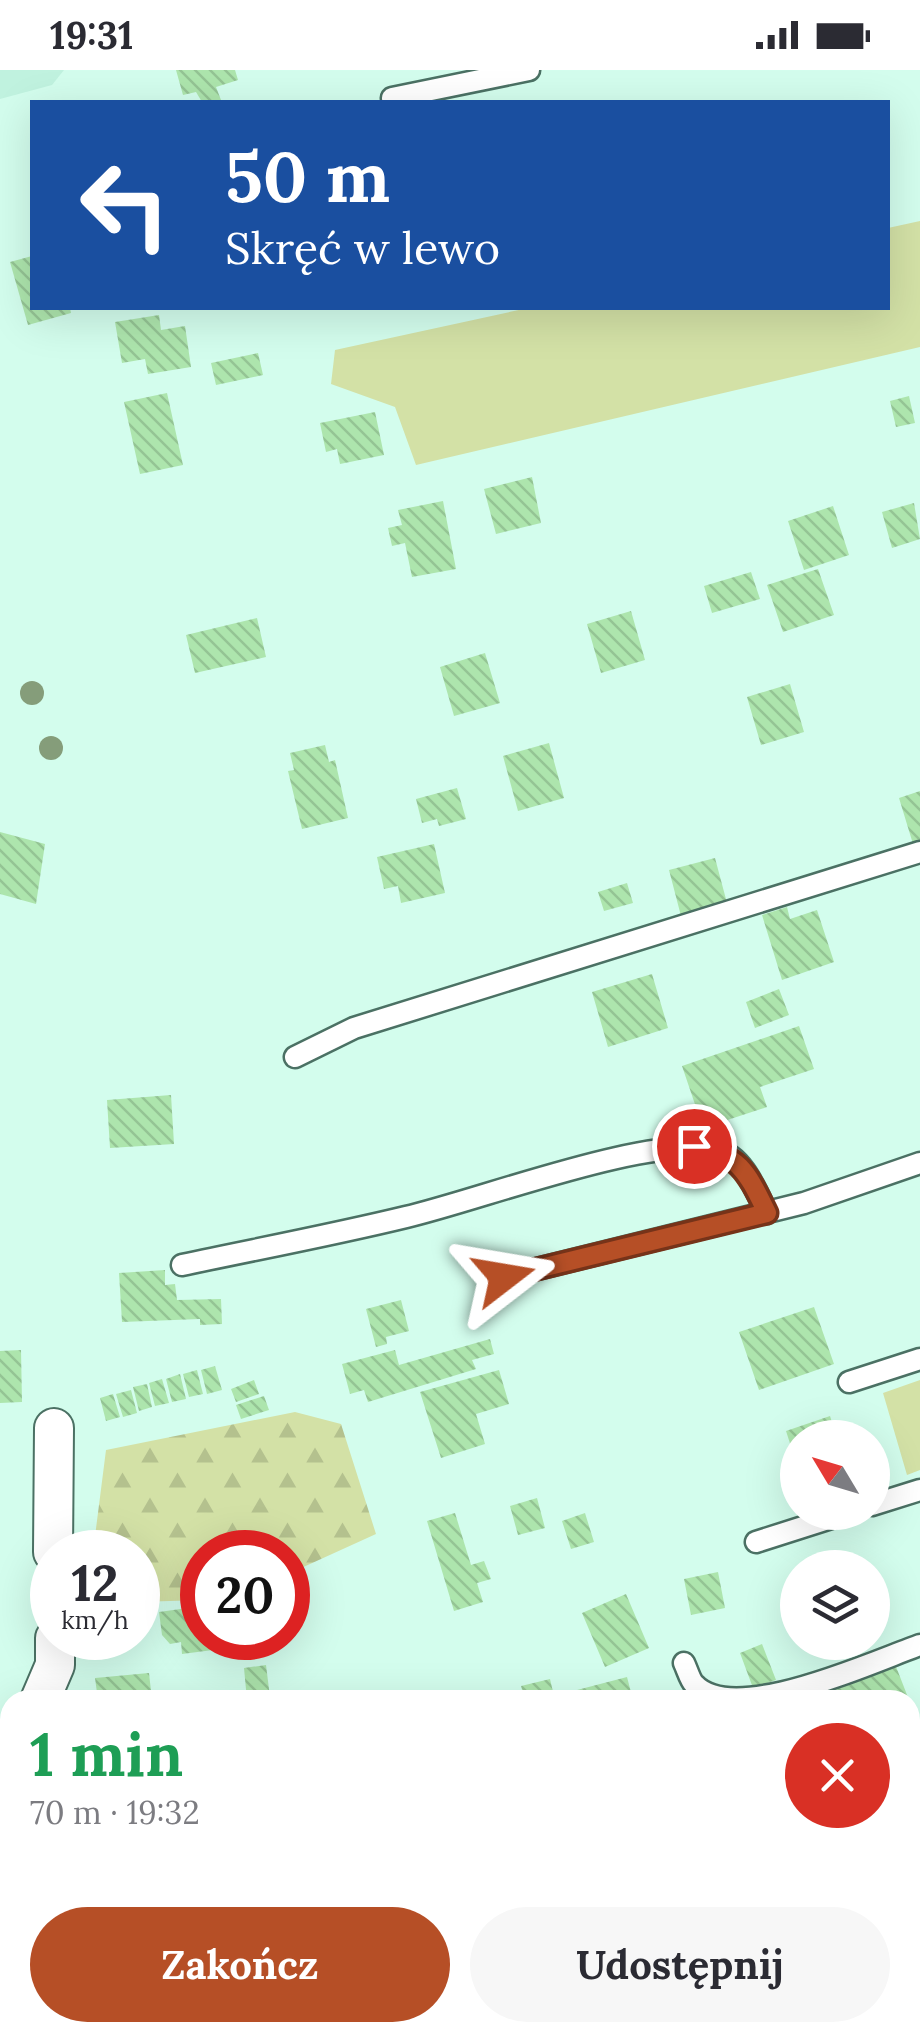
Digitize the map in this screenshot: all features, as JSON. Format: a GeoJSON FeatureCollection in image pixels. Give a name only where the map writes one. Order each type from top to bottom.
{"type":"FeatureCollection","features":[{"type":"Feature","properties":{"kind":"street"},"geometry":{"type":"LineString","coordinates":[[54,1428],[54,1530]]}},
{"type":"Feature","properties":{"kind":"street"},"geometry":{"type":"LineString","coordinates":[[44,1690],[55,1660]]}},
{"type":"Feature","properties":{"kind":"lane"},"geometry":{"type":"LineString","coordinates":[[392,98],[529,70]]}},
{"type":"Feature","properties":{"kind":"lane"},"geometry":{"type":"LineString","coordinates":[[296,1056],[354,1028],[920,852]]}},
{"type":"Feature","properties":{"kind":"lane"},"geometry":{"type":"LineString","coordinates":[[182,1264],[408,1217],[647,1152],[694,1146],[722,1151],[748,1174],[767,1213]]}},
{"type":"Feature","properties":{"kind":"lane"},"geometry":{"type":"LineString","coordinates":[[504,1277],[767,1213],[920,1163]]}},
{"type":"Feature","properties":{"kind":"lane"},"geometry":{"type":"LineString","coordinates":[[849,1382],[920,1359]]}},
{"type":"Feature","properties":{"kind":"lane"},"geometry":{"type":"LineString","coordinates":[[890,1499],[920,1490]]}},
{"type":"Feature","properties":{"kind":"lane"},"geometry":{"type":"LineString","coordinates":[[756,1542],[794,1530]]}},
{"type":"Feature","properties":{"kind":"lane"},"geometry":{"type":"LineString","coordinates":[[795,1690],[920,1645]]}},
{"type":"Feature","properties":{"kind":"lane"},"geometry":{"type":"LineString","coordinates":[[684,1663],[694,1685],[704,1690]]}},
{"type":"Feature","properties":{"kind":"shaded area"},"geometry":{"type":"Polygon","coordinates":[[[0,70],[64,70],[52,85],[0,99],[0,70]]]}},
{"type":"Feature","properties":{"kind":"green space"},"geometry":{"type":"Polygon","coordinates":[[[920,221],[920,347],[416,465],[395,407],[331,384],[335,350],[519,310],[890,310],[890,228],[920,221]]]}},
{"type":"Feature","properties":{"kind":"green space"},"geometry":{"type":"Polygon","coordinates":[[[920,1380],[920,1470],[907,1475],[883,1393],[920,1380]]]}},
{"type":"Feature","properties":{"kind":"green space"},"geometry":{"type":"Polygon","coordinates":[[[295,1412],[341,1424],[376,1534],[310,1564],[310,1530],[180,1530],[180,1601],[160,1601],[160,1530],[96,1530],[106,1450],[295,1412]]]}},
{"type":"Feature","properties":{"kind":"building"},"geometry":{"type":"Polygon","coordinates":[[[176,70],[235,70],[238,80],[216,87],[221,100],[201,100],[196,92],[183,95],[176,70]]]}},
{"type":"Feature","properties":{"kind":"building"},"geometry":{"type":"Polygon","coordinates":[[[30,257],[30,310],[71,313],[28,325],[10,262],[30,257]]]}},
{"type":"Feature","properties":{"kind":"building"},"geometry":{"type":"Polygon","coordinates":[[[159,315],[161,330],[185,326],[191,367],[148,374],[145,359],[122,363],[115,322],[159,315]]]}},
{"type":"Feature","properties":{"kind":"building"},"geometry":{"type":"Polygon","coordinates":[[[258,353],[263,375],[216,385],[211,363],[258,353]]]}},
{"type":"Feature","properties":{"kind":"building"},"geometry":{"type":"Polygon","coordinates":[[[167,393],[183,465],[140,474],[124,402],[167,393]]]}},
{"type":"Feature","properties":{"kind":"building"},"geometry":{"type":"Polygon","coordinates":[[[909,396],[915,423],[896,427],[890,401],[909,396]]]}},
{"type":"Feature","properties":{"kind":"building"},"geometry":{"type":"Polygon","coordinates":[[[375,412],[384,455],[340,464],[337,449],[326,452],[320,423],[375,412]]]}},
{"type":"Feature","properties":{"kind":"building"},"geometry":{"type":"Polygon","coordinates":[[[532,477],[541,523],[496,534],[484,489],[532,477]]]}},
{"type":"Feature","properties":{"kind":"building"},"geometry":{"type":"Polygon","coordinates":[[[443,501],[456,569],[412,577],[405,543],[392,546],[388,528],[402,525],[398,510],[443,501]]]}},
{"type":"Feature","properties":{"kind":"building"},"geometry":{"type":"Polygon","coordinates":[[[914,503],[920,539],[892,548],[882,512],[914,503]]]}},
{"type":"Feature","properties":{"kind":"building"},"geometry":{"type":"Polygon","coordinates":[[[833,506],[849,555],[804,570],[788,521],[833,506]]]}},
{"type":"Feature","properties":{"kind":"building"},"geometry":{"type":"Polygon","coordinates":[[[818,569],[834,615],[783,632],[767,585],[818,569]]]}},
{"type":"Feature","properties":{"kind":"building"},"geometry":{"type":"Polygon","coordinates":[[[751,572],[760,599],[712,613],[704,586],[751,572]]]}},
{"type":"Feature","properties":{"kind":"building"},"geometry":{"type":"Polygon","coordinates":[[[631,611],[645,660],[601,673],[587,624],[631,611]]]}},
{"type":"Feature","properties":{"kind":"building"},"geometry":{"type":"Polygon","coordinates":[[[257,618],[266,657],[195,673],[186,635],[257,618]]]}},
{"type":"Feature","properties":{"kind":"building"},"geometry":{"type":"Polygon","coordinates":[[[485,653],[500,703],[454,716],[440,667],[485,653]]]}},
{"type":"Feature","properties":{"kind":"building"},"geometry":{"type":"Polygon","coordinates":[[[790,684],[804,732],[761,745],[747,697],[790,684]]]}},
{"type":"Feature","properties":{"kind":"building"},"geometry":{"type":"Polygon","coordinates":[[[549,743],[564,798],[518,811],[503,756],[549,743]]]}},
{"type":"Feature","properties":{"kind":"building"},"geometry":{"type":"Polygon","coordinates":[[[325,745],[329,762],[335,760],[348,818],[302,829],[288,771],[294,770],[290,753],[325,745]]]}},
{"type":"Feature","properties":{"kind":"building"},"geometry":{"type":"Polygon","coordinates":[[[457,788],[466,819],[439,826],[437,819],[422,823],[416,799],[457,788]]]}},
{"type":"Feature","properties":{"kind":"building"},"geometry":{"type":"Polygon","coordinates":[[[920,791],[920,842],[913,844],[899,798],[920,791]]]}},
{"type":"Feature","properties":{"kind":"building"},"geometry":{"type":"Polygon","coordinates":[[[0,832],[45,844],[36,904],[0,894],[0,832]]]}},
{"type":"Feature","properties":{"kind":"building"},"geometry":{"type":"Polygon","coordinates":[[[434,844],[445,893],[401,903],[398,886],[384,889],[377,857],[434,844]]]}},
{"type":"Feature","properties":{"kind":"building"},"geometry":{"type":"Polygon","coordinates":[[[715,858],[727,903],[681,916],[669,870],[715,858]]]}},
{"type":"Feature","properties":{"kind":"building"},"geometry":{"type":"Polygon","coordinates":[[[627,883],[633,903],[604,911],[598,892],[627,883]]]}},
{"type":"Feature","properties":{"kind":"building"},"geometry":{"type":"Polygon","coordinates":[[[787,907],[790,919],[817,910],[834,962],[782,980],[762,915],[787,907]]]}},
{"type":"Feature","properties":{"kind":"building"},"geometry":{"type":"Polygon","coordinates":[[[652,974],[668,1028],[608,1047],[592,992],[652,974]]]}},
{"type":"Feature","properties":{"kind":"building"},"geometry":{"type":"Polygon","coordinates":[[[779,989],[789,1015],[755,1028],[746,1002],[779,989]]]}},
{"type":"Feature","properties":{"kind":"building"},"geometry":{"type":"Polygon","coordinates":[[[799,1026],[814,1069],[760,1087],[767,1107],[703,1128],[682,1066],[799,1026]]]}},
{"type":"Feature","properties":{"kind":"building"},"geometry":{"type":"Polygon","coordinates":[[[171,1095],[174,1144],[110,1148],[107,1100],[171,1095]]]}},
{"type":"Feature","properties":{"kind":"building"},"geometry":{"type":"Polygon","coordinates":[[[165,1270],[165,1285],[175,1284],[177,1300],[221,1299],[222,1324],[200,1325],[200,1319],[122,1322],[119,1273],[165,1270]]]}},
{"type":"Feature","properties":{"kind":"building"},"geometry":{"type":"Polygon","coordinates":[[[401,1300],[409,1331],[386,1337],[387,1344],[376,1347],[366,1309],[401,1300]]]}},
{"type":"Feature","properties":{"kind":"building"},"geometry":{"type":"Polygon","coordinates":[[[814,1307],[834,1364],[759,1390],[739,1332],[814,1307]]]}},
{"type":"Feature","properties":{"kind":"building"},"geometry":{"type":"Polygon","coordinates":[[[490,1339],[494,1354],[472,1360],[476,1369],[368,1402],[364,1390],[350,1394],[342,1364],[395,1350],[399,1365],[490,1339]]]}},
{"type":"Feature","properties":{"kind":"building"},"geometry":{"type":"Polygon","coordinates":[[[21,1350],[22,1402],[0,1403],[0,1351],[21,1350]]]}},
{"type":"Feature","properties":{"kind":"building"},"geometry":{"type":"Polygon","coordinates":[[[215,1366],[222,1390],[207,1394],[201,1370],[215,1366]]]}},
{"type":"Feature","properties":{"kind":"building"},"geometry":{"type":"Polygon","coordinates":[[[197,1370],[203,1394],[189,1397],[183,1374],[197,1370]]]}},
{"type":"Feature","properties":{"kind":"building"},"geometry":{"type":"Polygon","coordinates":[[[499,1370],[509,1404],[476,1414],[485,1444],[441,1458],[420,1392],[499,1370]]]}},
{"type":"Feature","properties":{"kind":"building"},"geometry":{"type":"Polygon","coordinates":[[[180,1374],[186,1399],[172,1402],[166,1379],[180,1374]]]}},
{"type":"Feature","properties":{"kind":"building"},"geometry":{"type":"Polygon","coordinates":[[[162,1379],[169,1403],[155,1406],[149,1383],[162,1379]]]}},
{"type":"Feature","properties":{"kind":"building"},"geometry":{"type":"Polygon","coordinates":[[[254,1380],[259,1394],[236,1402],[231,1389],[254,1380]]]}},
{"type":"Feature","properties":{"kind":"building"},"geometry":{"type":"Polygon","coordinates":[[[147,1384],[152,1407],[139,1411],[133,1387],[147,1384]]]}},
{"type":"Feature","properties":{"kind":"building"},"geometry":{"type":"Polygon","coordinates":[[[131,1390],[137,1413],[123,1417],[116,1394],[131,1390]]]}},
{"type":"Feature","properties":{"kind":"building"},"geometry":{"type":"Polygon","coordinates":[[[113,1394],[120,1417],[106,1421],[100,1398],[113,1394]]]}},
{"type":"Feature","properties":{"kind":"building"},"geometry":{"type":"Polygon","coordinates":[[[264,1396],[269,1410],[241,1419],[236,1405],[264,1396]]]}},
{"type":"Feature","properties":{"kind":"building"},"geometry":{"type":"Polygon","coordinates":[[[537,1498],[545,1528],[518,1535],[510,1506],[537,1498]]]}},
{"type":"Feature","properties":{"kind":"building"},"geometry":{"type":"Polygon","coordinates":[[[455,1513],[471,1565],[484,1561],[491,1579],[477,1583],[483,1602],[454,1611],[427,1521],[455,1513]]]}},
{"type":"Feature","properties":{"kind":"building"},"geometry":{"type":"Polygon","coordinates":[[[585,1513],[594,1542],[571,1549],[562,1521],[585,1513]]]}},
{"type":"Feature","properties":{"kind":"building"},"geometry":{"type":"Polygon","coordinates":[[[718,1572],[725,1608],[691,1615],[684,1579],[718,1572]]]}},
{"type":"Feature","properties":{"kind":"building"},"geometry":{"type":"Polygon","coordinates":[[[626,1594],[649,1648],[605,1667],[582,1613],[626,1594]]]}},
{"type":"Feature","properties":{"kind":"building"},"geometry":{"type":"Polygon","coordinates":[[[180,1609],[180,1642],[170,1644],[162,1635],[160,1612],[180,1609]]]}},
{"type":"Feature","properties":{"kind":"building"},"geometry":{"type":"Polygon","coordinates":[[[762,1644],[776,1680],[753,1688],[740,1653],[762,1644]]]}},
{"type":"Feature","properties":{"kind":"building"},"geometry":{"type":"Polygon","coordinates":[[[895,1664],[905,1690],[826,1690],[895,1664]]]}},
{"type":"Feature","properties":{"kind":"building"},"geometry":{"type":"Polygon","coordinates":[[[266,1665],[269,1690],[246,1690],[244,1668],[266,1665]]]}},
{"type":"Feature","properties":{"kind":"building"},"geometry":{"type":"Polygon","coordinates":[[[149,1673],[151,1690],[97,1690],[95,1678],[149,1673]]]}},
{"type":"Feature","properties":{"kind":"building"},"geometry":{"type":"Polygon","coordinates":[[[627,1677],[630,1690],[577,1690],[627,1677]]]}},
{"type":"Feature","properties":{"kind":"building"},"geometry":{"type":"Polygon","coordinates":[[[550,1679],[553,1690],[522,1690],[521,1686],[550,1679]]]}},
{"type":"Feature","properties":{"kind":"route"},"geometry":{"type":"LineString","coordinates":[[504,1277],[767,1213],[748,1174],[722,1151],[694,1146]]}}]}
